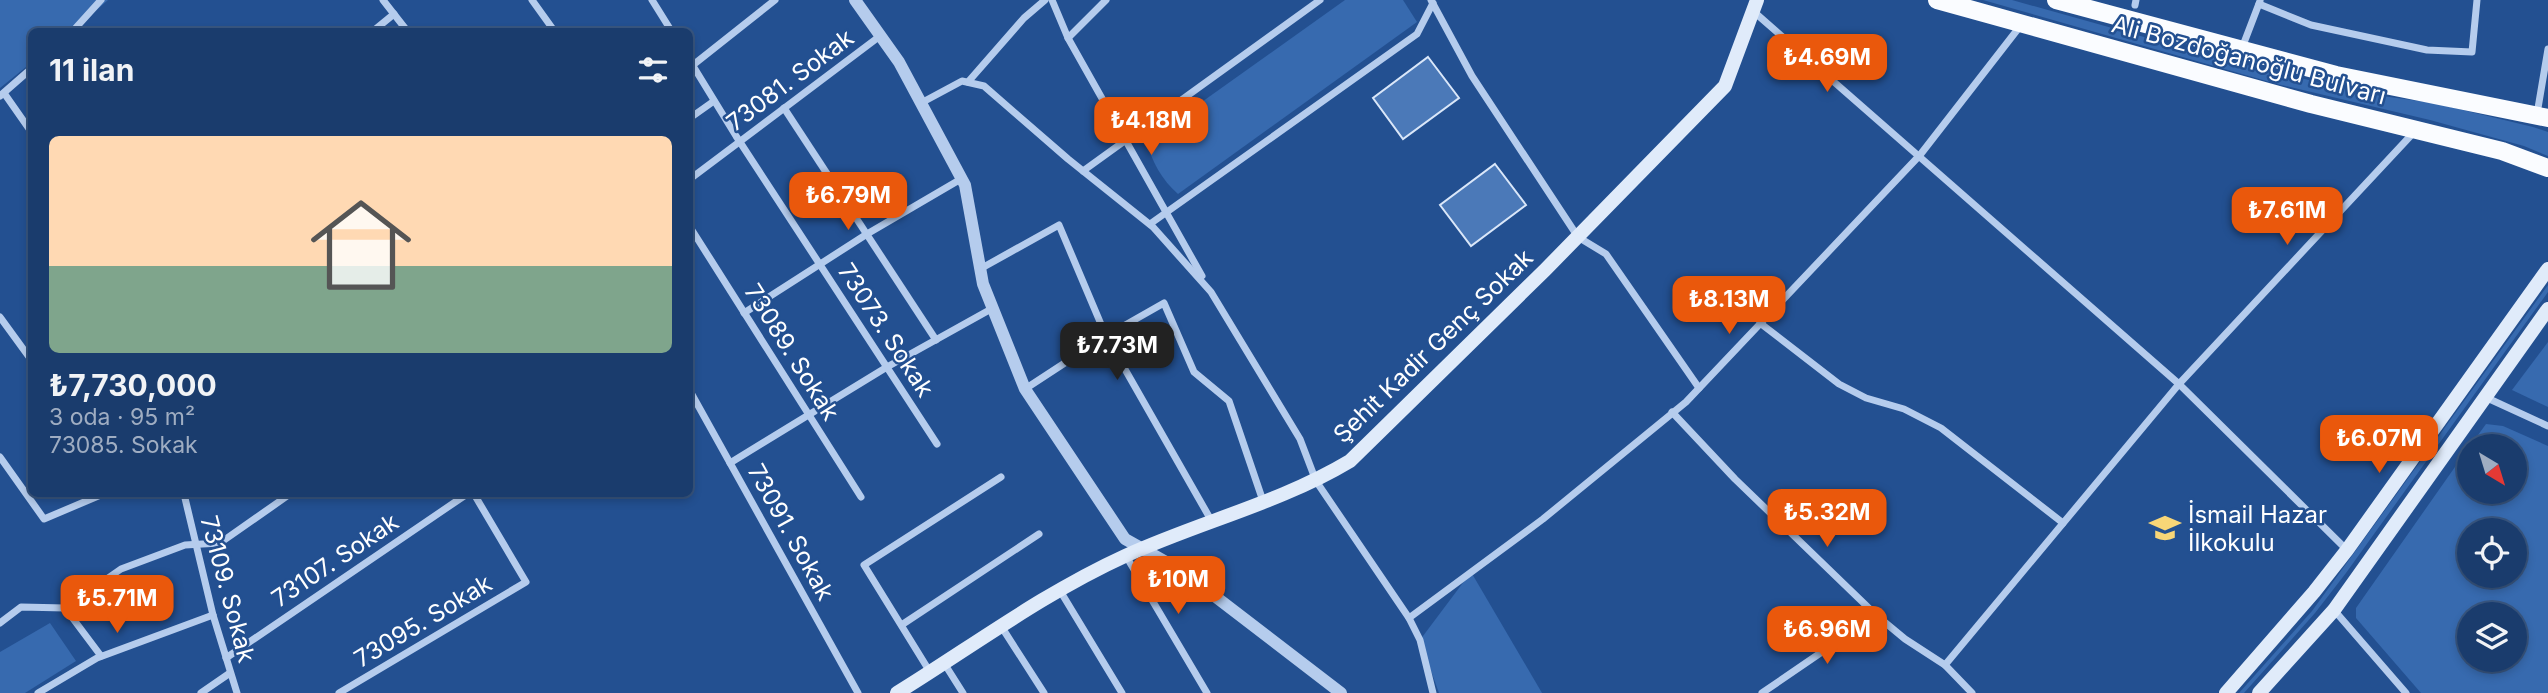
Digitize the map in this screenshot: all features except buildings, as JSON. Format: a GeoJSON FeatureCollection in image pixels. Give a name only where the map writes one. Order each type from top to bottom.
{"type":"FeatureCollection","features":[{"type":"Feature","properties":{"kind":"main road","name":"Ali Bozdoğanoğlu Bulvarı"},"geometry":{"type":"LineString","coordinates":[[1937,0],[2311,104],[2512,153],[2548,168]]}},
{"type":"Feature","properties":{"kind":"main road","name":"Ali Bozdoğanoğlu Bulvarı"},"geometry":{"type":"LineString","coordinates":[[2056,0],[2336,75],[2543,116]]}},
{"type":"Feature","properties":{"kind":"main road","name":"Şehit Kadir Genç Sokak"},"geometry":{"type":"LineString","coordinates":[[897,693],[1059,588],[1125,556],[1211,520],[1316,481],[1350,461],[1578,237],[1725,86],[1755,5]]}},
{"type":"Feature","properties":{"kind":"main road"},"geometry":{"type":"LineString","coordinates":[[2226,693],[2314,593],[2347,550],[2548,269]]}},
{"type":"Feature","properties":{"kind":"main road"},"geometry":{"type":"LineString","coordinates":[[2259,693],[2334,610],[2548,309]]}},
{"type":"Feature","properties":{"kind":"street"},"geometry":{"type":"LineString","coordinates":[[76,28],[101,0]]}},
{"type":"Feature","properties":{"kind":"street"},"geometry":{"type":"LineString","coordinates":[[383,0],[405,28]]}},
{"type":"Feature","properties":{"kind":"street"},"geometry":{"type":"LineString","coordinates":[[533,0],[552,28]]}},
{"type":"Feature","properties":{"kind":"street"},"geometry":{"type":"LineString","coordinates":[[652,0],[669,28]]}},
{"type":"Feature","properties":{"kind":"street"},"geometry":{"type":"LineString","coordinates":[[693,62],[775,0]]}},
{"type":"Feature","properties":{"kind":"street"},"geometry":{"type":"LineString","coordinates":[[855,0],[899,62],[961,179],[983,284],[1025,389],[1125,539],[1182,571],[1341,693]]}},
{"type":"Feature","properties":{"kind":"street"},"geometry":{"type":"LineString","coordinates":[[968,82],[1024,18],[1045,0]]}},
{"type":"Feature","properties":{"kind":"street"},"geometry":{"type":"LineString","coordinates":[[1052,0],[1068,38],[1166,213],[1300,439],[1316,481],[1409,618],[1420,640],[1433,693]]}},
{"type":"Feature","properties":{"kind":"street"},"geometry":{"type":"LineString","coordinates":[[1068,38],[1106,0]]}},
{"type":"Feature","properties":{"kind":"street"},"geometry":{"type":"LineString","coordinates":[[1083,172],[1320,0]]}},
{"type":"Feature","properties":{"kind":"street"},"geometry":{"type":"LineString","coordinates":[[2241,50],[2260,2],[2311,25],[2427,50],[2472,52],[2477,0]]}},
{"type":"Feature","properties":{"kind":"street"},"geometry":{"type":"LineString","coordinates":[[1150,224],[1417,34],[1434,1]]}},
{"type":"Feature","properties":{"kind":"street"},"geometry":{"type":"LineString","coordinates":[[1434,1],[1472,76],[1578,237],[1606,254],[1699,388]]}},
{"type":"Feature","properties":{"kind":"street"},"geometry":{"type":"LineString","coordinates":[[1755,5],[2179,384],[2347,550]]}},
{"type":"Feature","properties":{"kind":"street"},"geometry":{"type":"LineString","coordinates":[[377,28],[394,14]]}},
{"type":"Feature","properties":{"kind":"street"},"geometry":{"type":"LineString","coordinates":[[1409,618],[1543,519],[1699,388],[1920,155],[2021,24]]}},
{"type":"Feature","properties":{"kind":"street","name":"73081. Sokak"},"geometry":{"type":"LineString","coordinates":[[693,177],[880,36]]}},
{"type":"Feature","properties":{"kind":"street"},"geometry":{"type":"LineString","coordinates":[[2543,116],[2548,54]]}},
{"type":"Feature","properties":{"kind":"street","name":"73073. Sokak"},"geometry":{"type":"LineString","coordinates":[[693,66],[937,444]]}},
{"type":"Feature","properties":{"kind":"street"},"geometry":{"type":"LineString","coordinates":[[28,71],[2,94],[28,128]]}},
{"type":"Feature","properties":{"kind":"street"},"geometry":{"type":"LineString","coordinates":[[921,103],[962,81],[984,86],[1083,172],[1150,224],[1209,289]]}},
{"type":"Feature","properties":{"kind":"street"},"geometry":{"type":"LineString","coordinates":[[693,116],[714,101]]}},
{"type":"Feature","properties":{"kind":"street"},"geometry":{"type":"LineString","coordinates":[[784,108],[936,340]]}},
{"type":"Feature","properties":{"kind":"street"},"geometry":{"type":"LineString","coordinates":[[1945,665],[2179,384],[2416,130]]}},
{"type":"Feature","properties":{"kind":"street"},"geometry":{"type":"LineString","coordinates":[[744,313],[867,234],[961,179]]}},
{"type":"Feature","properties":{"kind":"street"},"geometry":{"type":"LineString","coordinates":[[980,269],[1059,226],[1106,336],[1211,520]]}},
{"type":"Feature","properties":{"kind":"street","name":"73089. Sokak"},"geometry":{"type":"LineString","coordinates":[[693,232],[861,497]]}},
{"type":"Feature","properties":{"kind":"street"},"geometry":{"type":"LineString","coordinates":[[1025,389],[1106,336],[1164,303],[1194,372],[1228,401],[1263,501]]}},
{"type":"Feature","properties":{"kind":"street"},"geometry":{"type":"LineString","coordinates":[[730,463],[887,367],[993,308]]}},
{"type":"Feature","properties":{"kind":"street"},"geometry":{"type":"LineString","coordinates":[[0,317],[28,356]]}},
{"type":"Feature","properties":{"kind":"street"},"geometry":{"type":"LineString","coordinates":[[1760,323],[1839,384],[1866,398],[1904,409],[1941,428],[2063,523]]}},
{"type":"Feature","properties":{"kind":"street","name":"73091. Sokak"},"geometry":{"type":"LineString","coordinates":[[693,396],[859,693]]}},
{"type":"Feature","properties":{"kind":"street"},"geometry":{"type":"LineString","coordinates":[[2485,397],[2548,426]]}},
{"type":"Feature","properties":{"kind":"street"},"geometry":{"type":"LineString","coordinates":[[1672,412],[1735,479],[1876,615],[1905,639],[1945,665],[1972,693]]}},
{"type":"Feature","properties":{"kind":"street"},"geometry":{"type":"LineString","coordinates":[[0,457],[28,496]]}},
{"type":"Feature","properties":{"kind":"street"},"geometry":{"type":"LineString","coordinates":[[931,672],[864,565],[1001,477]]}},
{"type":"Feature","properties":{"kind":"street"},"geometry":{"type":"LineString","coordinates":[[28,497],[44,519],[96,497]]}},
{"type":"Feature","properties":{"kind":"street","name":"73109. Sokak"},"geometry":{"type":"LineString","coordinates":[[185,497],[213,615],[237,693]]}},
{"type":"Feature","properties":{"kind":"street"},"geometry":{"type":"LineString","coordinates":[[0,623],[21,607],[65,608],[121,569],[185,545],[220,543],[286,497]]}},
{"type":"Feature","properties":{"kind":"street","name":"73107. Sokak"},"geometry":{"type":"LineString","coordinates":[[226,658],[463,497]]}},
{"type":"Feature","properties":{"kind":"street","name":"73095. Sokak"},"geometry":{"type":"LineString","coordinates":[[339,693],[526,582],[476,497]]}},
{"type":"Feature","properties":{"kind":"street"},"geometry":{"type":"LineString","coordinates":[[903,624],[1039,534]]}},
{"type":"Feature","properties":{"kind":"street"},"geometry":{"type":"LineString","coordinates":[[1125,556],[1207,693]]}},
{"type":"Feature","properties":{"kind":"street"},"geometry":{"type":"LineString","coordinates":[[1059,588],[1122,693]]}},
{"type":"Feature","properties":{"kind":"street"},"geometry":{"type":"LineString","coordinates":[[65,608],[101,656]]}},
{"type":"Feature","properties":{"kind":"street"},"geometry":{"type":"LineString","coordinates":[[2334,610],[2406,693]]}},
{"type":"Feature","properties":{"kind":"street"},"geometry":{"type":"LineString","coordinates":[[38,693],[101,656],[213,615]]}},
{"type":"Feature","properties":{"kind":"street"},"geometry":{"type":"LineString","coordinates":[[1762,693],[1876,615]]}},
{"type":"Feature","properties":{"kind":"street"},"geometry":{"type":"LineString","coordinates":[[1001,626],[1044,693]]}},
{"type":"Feature","properties":{"kind":"street"},"geometry":{"type":"LineString","coordinates":[[944,663],[963,693]]}},
{"type":"Feature","properties":{"kind":"street"},"geometry":{"type":"LineString","coordinates":[[201,693],[230,673]]}},
{"type":"Feature","properties":{"kind":"shaded area"},"geometry":{"type":"Polygon","coordinates":[[[0,0],[108,0],[76,28],[28,28],[28,65],[0,88],[0,0]]]}},
{"type":"Feature","properties":{"kind":"shaded area"},"geometry":{"type":"Polygon","coordinates":[[[1345,0],[1403,0],[1417,22],[1178,194],[1158,170],[1147,141],[1345,0]]]}},
{"type":"Feature","properties":{"kind":"shaded area"},"geometry":{"type":"Polygon","coordinates":[[[1983,0],[2012,0],[2226,60],[2367,94],[2434,103],[2533,127],[2548,132],[2548,156],[2524,146],[2430,120],[2277,84],[1983,0]]]}},
{"type":"Feature","properties":{"kind":"shaded area"},"geometry":{"type":"Polygon","coordinates":[[[2548,285],[2548,292],[2346,573],[2315,613],[2244,693],[2239,693],[2312,611],[2548,285]]]}},
{"type":"Feature","properties":{"kind":"shaded area"},"geometry":{"type":"Polygon","coordinates":[[[2548,342],[2548,407],[2512,390],[2548,342]]]}},
{"type":"Feature","properties":{"kind":"shaded area"},"geometry":{"type":"Polygon","coordinates":[[[2486,424],[2503,426],[2521,434],[2479,434],[2486,424]]]}},
{"type":"Feature","properties":{"kind":"shaded area"},"geometry":{"type":"Polygon","coordinates":[[[2527,437],[2548,446],[2548,693],[2421,693],[2356,618],[2356,608],[2457,464],[2457,504],[2527,504],[2527,437]]]}},
{"type":"Feature","properties":{"kind":"shaded area"},"geometry":{"type":"Polygon","coordinates":[[[1471,572],[1542,693],[1439,693],[1420,640],[1471,572]]]}},
{"type":"Feature","properties":{"kind":"shaded area"},"geometry":{"type":"Polygon","coordinates":[[[50,623],[76,661],[25,693],[0,693],[0,652],[50,623]]]}},
{"type":"Feature","properties":{"kind":"place","name":"İsmail Hazar İlkokulu"},"geometry":{"type":"Point","coordinates":[2165,528]}}]}
